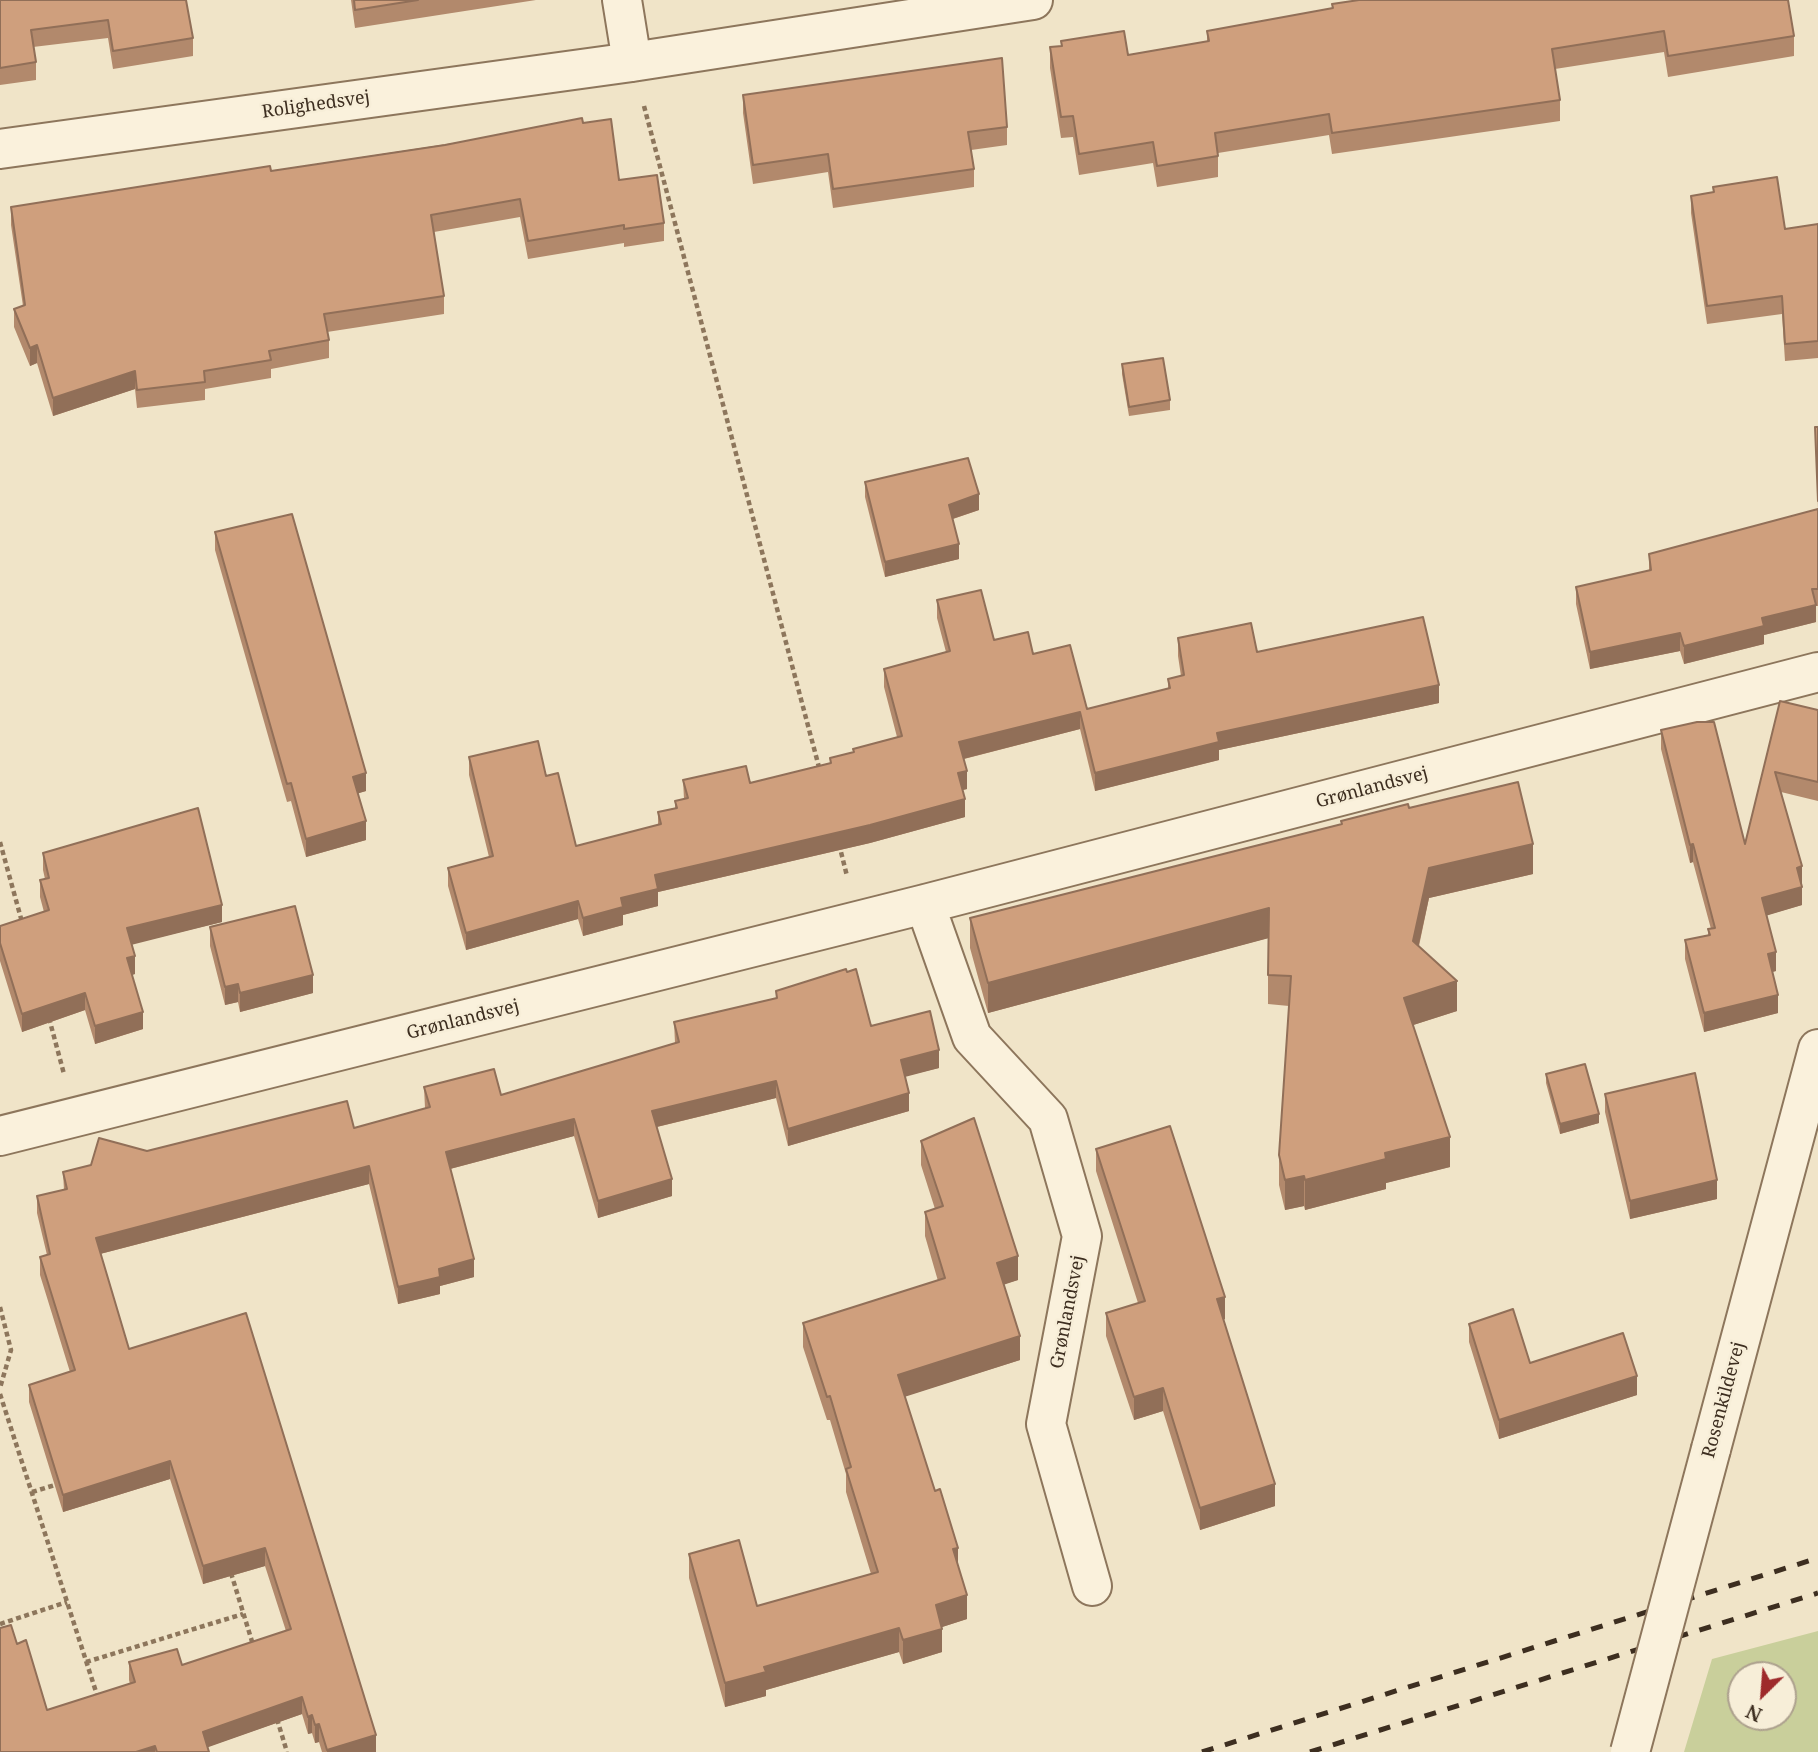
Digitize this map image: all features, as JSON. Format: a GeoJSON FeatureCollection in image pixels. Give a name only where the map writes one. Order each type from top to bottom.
{"type":"FeatureCollection","features":[{"type":"Feature","properties":{"kind":"street"},"geometry":{"type":"LineString","coordinates":[[622,0],[632,62]]}},
{"type":"Feature","properties":{"kind":"street","name":"Rolighedsvej"},"geometry":{"type":"LineString","coordinates":[[0,149],[632,62],[1033,0]]}},
{"type":"Feature","properties":{"kind":"street","name":"Grønlandsvej"},"geometry":{"type":"LineString","coordinates":[[0,1136],[859,921],[1818,672]]}},
{"type":"Feature","properties":{"kind":"street","name":"Grønlandsvej"},"geometry":{"type":"LineString","coordinates":[[925,904],[972,1037],[1048,1119],[1082,1236],[1046,1424],[1092,1587]]}},
{"type":"Feature","properties":{"kind":"street","name":"Rosenkildevej"},"geometry":{"type":"LineString","coordinates":[[1629,1752],[1818,1049]]}},
{"type":"Feature","properties":{"kind":"path"},"geometry":{"type":"LineString","coordinates":[[632,62],[820,773]]}},
{"type":"Feature","properties":{"kind":"path"},"geometry":{"type":"LineString","coordinates":[[838,840],[859,921]]}},
{"type":"Feature","properties":{"kind":"path"},"geometry":{"type":"LineString","coordinates":[[0,842],[25,933]]}},
{"type":"Feature","properties":{"kind":"path"},"geometry":{"type":"LineString","coordinates":[[47,1012],[76,1117]]}},
{"type":"Feature","properties":{"kind":"path"},"geometry":{"type":"LineString","coordinates":[[0,1307],[11,1350],[0,1388]]}},
{"type":"Feature","properties":{"kind":"path"},"geometry":{"type":"LineString","coordinates":[[0,1394],[99,1701]]}},
{"type":"Feature","properties":{"kind":"path"},"geometry":{"type":"LineString","coordinates":[[32,1492],[72,1480]]}},
{"type":"Feature","properties":{"kind":"path"},"geometry":{"type":"LineString","coordinates":[[227,1561],[255,1651]]}},
{"type":"Feature","properties":{"kind":"path"},"geometry":{"type":"LineString","coordinates":[[0,1623],[67,1602]]}},
{"type":"Feature","properties":{"kind":"path"},"geometry":{"type":"LineString","coordinates":[[86,1662],[243,1614]]}},
{"type":"Feature","properties":{"kind":"path"},"geometry":{"type":"LineString","coordinates":[[275,1714],[287,1752]]}},
{"type":"Feature","properties":{"kind":"green space"},"geometry":{"type":"Polygon","coordinates":[[[1818,1631],[1818,1752],[1684,1752],[1712,1659],[1818,1631]]]}},
{"type":"Feature","properties":{"kind":"building"},"geometry":{"type":"Polygon","coordinates":[[[0,0],[186,0],[193,38],[113,51],[108,20],[31,30],[36,62],[0,68],[0,0]]]}},
{"type":"Feature","properties":{"kind":"building"},"geometry":{"type":"Polygon","coordinates":[[[354,0],[418,0],[355,10],[354,0]]]}},
{"type":"Feature","properties":{"kind":"building"},"geometry":{"type":"Polygon","coordinates":[[[1359,0],[1788,0],[1794,36],[1668,56],[1664,31],[1552,49],[1560,100],[1332,133],[1329,114],[1215,133],[1218,156],[1157,166],[1153,142],[1079,154],[1073,116],[1061,117],[1050,47],[1062,46],[1061,41],[1124,31],[1128,55],[1209,41],[1207,31],[1333,8],[1332,4],[1359,0]]]}},
{"type":"Feature","properties":{"kind":"building"},"geometry":{"type":"Polygon","coordinates":[[[1002,58],[1007,127],[968,132],[974,169],[833,189],[828,154],[753,165],[743,95],[1002,58]]]}},
{"type":"Feature","properties":{"kind":"building"},"geometry":{"type":"Polygon","coordinates":[[[582,118],[583,123],[611,119],[619,180],[657,175],[664,223],[624,229],[624,225],[528,241],[520,199],[431,215],[444,296],[324,314],[329,340],[269,351],[271,360],[204,371],[205,382],[137,390],[135,371],[53,398],[37,345],[30,348],[14,309],[25,305],[11,207],[270,166],[271,171],[445,145],[582,118]]]}},
{"type":"Feature","properties":{"kind":"building"},"geometry":{"type":"Polygon","coordinates":[[[1777,177],[1785,229],[1818,224],[1818,341],[1785,344],[1782,296],[1707,306],[1691,196],[1714,192],[1713,187],[1777,177]]]}},
{"type":"Feature","properties":{"kind":"building"},"geometry":{"type":"Polygon","coordinates":[[[1163,358],[1170,400],[1129,407],[1122,364],[1163,358]]]}},
{"type":"Feature","properties":{"kind":"building"},"geometry":{"type":"Polygon","coordinates":[[[1815,427],[1818,427],[1818,501],[1815,427]]]}},
{"type":"Feature","properties":{"kind":"building"},"geometry":{"type":"Polygon","coordinates":[[[968,458],[979,494],[949,505],[959,544],[885,562],[865,482],[968,458]]]}},
{"type":"Feature","properties":{"kind":"building"},"geometry":{"type":"Polygon","coordinates":[[[1818,509],[1818,589],[1812,589],[1816,605],[1762,618],[1764,626],[1684,646],[1680,633],[1590,652],[1576,587],[1651,570],[1649,554],[1818,509]]]}},
{"type":"Feature","properties":{"kind":"building"},"geometry":{"type":"Polygon","coordinates":[[[292,514],[366,773],[353,777],[366,821],[306,839],[291,783],[287,784],[215,532],[292,514]]]}},
{"type":"Feature","properties":{"kind":"building"},"geometry":{"type":"Polygon","coordinates":[[[981,590],[994,640],[1028,632],[1033,654],[1070,645],[1087,709],[1170,688],[1168,679],[1184,675],[1178,638],[1251,623],[1257,652],[1423,617],[1439,685],[1217,733],[1219,742],[1095,773],[1080,712],[959,742],[967,771],[958,773],[965,799],[870,825],[655,875],[658,889],[621,898],[623,907],[583,918],[578,901],[466,933],[448,868],[493,856],[469,757],[538,741],[546,776],[558,773],[576,846],[661,824],[658,812],[677,808],[675,801],[688,798],[683,780],[746,766],[750,783],[831,763],[830,758],[854,752],[853,749],[902,736],[884,669],[950,651],[937,600],[981,590]]]}},
{"type":"Feature","properties":{"kind":"building"},"geometry":{"type":"Polygon","coordinates":[[[1780,701],[1818,710],[1818,782],[1775,772],[1802,866],[1797,868],[1802,887],[1762,898],[1776,952],[1768,954],[1778,995],[1704,1013],[1685,940],[1710,935],[1708,929],[1715,928],[1693,844],[1690,845],[1661,730],[1697,722],[1714,722],[1745,844],[1780,701]]]}},
{"type":"Feature","properties":{"kind":"building"},"geometry":{"type":"Polygon","coordinates":[[[1518,782],[1533,844],[1429,868],[1413,941],[1457,981],[1404,998],[1450,1137],[1385,1153],[1386,1159],[1305,1180],[1304,1176],[1285,1180],[1279,1155],[1291,976],[1268,975],[1269,908],[988,983],[970,918],[1342,824],[1341,821],[1408,804],[1409,808],[1518,782]]]}},
{"type":"Feature","properties":{"kind":"building"},"geometry":{"type":"Polygon","coordinates":[[[198,808],[222,905],[127,928],[135,956],[127,958],[143,1012],[95,1026],[85,993],[22,1014],[0,943],[0,926],[49,910],[40,880],[49,878],[43,853],[198,808]]]}},
{"type":"Feature","properties":{"kind":"building"},"geometry":{"type":"Polygon","coordinates":[[[295,906],[313,975],[240,993],[238,984],[225,987],[210,927],[295,906]]]}},
{"type":"Feature","properties":{"kind":"building"},"geometry":{"type":"Polygon","coordinates":[[[846,969],[847,972],[856,969],[871,1026],[930,1011],[939,1050],[901,1060],[909,1093],[788,1129],[776,1081],[652,1111],[672,1179],[598,1201],[574,1119],[446,1152],[474,1259],[439,1269],[440,1277],[398,1287],[369,1166],[96,1238],[129,1349],[246,1313],[376,1735],[327,1750],[319,1724],[315,1725],[312,1715],[308,1717],[302,1697],[203,1732],[209,1752],[157,1752],[155,1746],[136,1752],[0,1752],[0,1628],[11,1625],[17,1644],[26,1640],[47,1710],[135,1682],[129,1662],[177,1649],[182,1665],[291,1629],[265,1548],[203,1566],[170,1461],[63,1495],[29,1385],[75,1370],[40,1257],[50,1254],[37,1196],[67,1189],[63,1172],[91,1165],[99,1138],[147,1151],[347,1101],[354,1128],[430,1107],[424,1087],[494,1069],[501,1095],[679,1042],[674,1022],[777,998],[776,991],[846,969]]]}},
{"type":"Feature","properties":{"kind":"building"},"geometry":{"type":"Polygon","coordinates":[[[1585,1064],[1599,1114],[1560,1124],[1546,1074],[1585,1064]]]}},
{"type":"Feature","properties":{"kind":"building"},"geometry":{"type":"Polygon","coordinates":[[[1695,1073],[1717,1180],[1630,1201],[1605,1094],[1695,1073]]]}},
{"type":"Feature","properties":{"kind":"building"},"geometry":{"type":"Polygon","coordinates":[[[974,1118],[1018,1256],[997,1263],[1020,1336],[898,1375],[935,1491],[940,1489],[958,1548],[953,1549],[967,1595],[936,1605],[942,1629],[903,1640],[899,1628],[764,1667],[766,1672],[725,1683],[689,1554],[739,1540],[757,1606],[878,1572],[846,1469],[851,1467],[830,1396],[827,1397],[803,1323],[945,1278],[925,1212],[943,1206],[921,1141],[974,1118]]]}},
{"type":"Feature","properties":{"kind":"building"},"geometry":{"type":"Polygon","coordinates":[[[1170,1126],[1225,1297],[1217,1299],[1275,1484],[1200,1508],[1163,1388],[1134,1397],[1106,1313],[1145,1301],[1096,1149],[1170,1126]]]}},
{"type":"Feature","properties":{"kind":"building"},"geometry":{"type":"Polygon","coordinates":[[[1513,1309],[1530,1363],[1623,1333],[1637,1376],[1499,1420],[1469,1324],[1513,1309]]]}},
{"type":"Feature","properties":{"kind":"railway"},"geometry":{"type":"LineString","coordinates":[[1202,1752],[1818,1558]]}},
{"type":"Feature","properties":{"kind":"railway"},"geometry":{"type":"LineString","coordinates":[[1310,1752],[1818,1593]]}}]}
